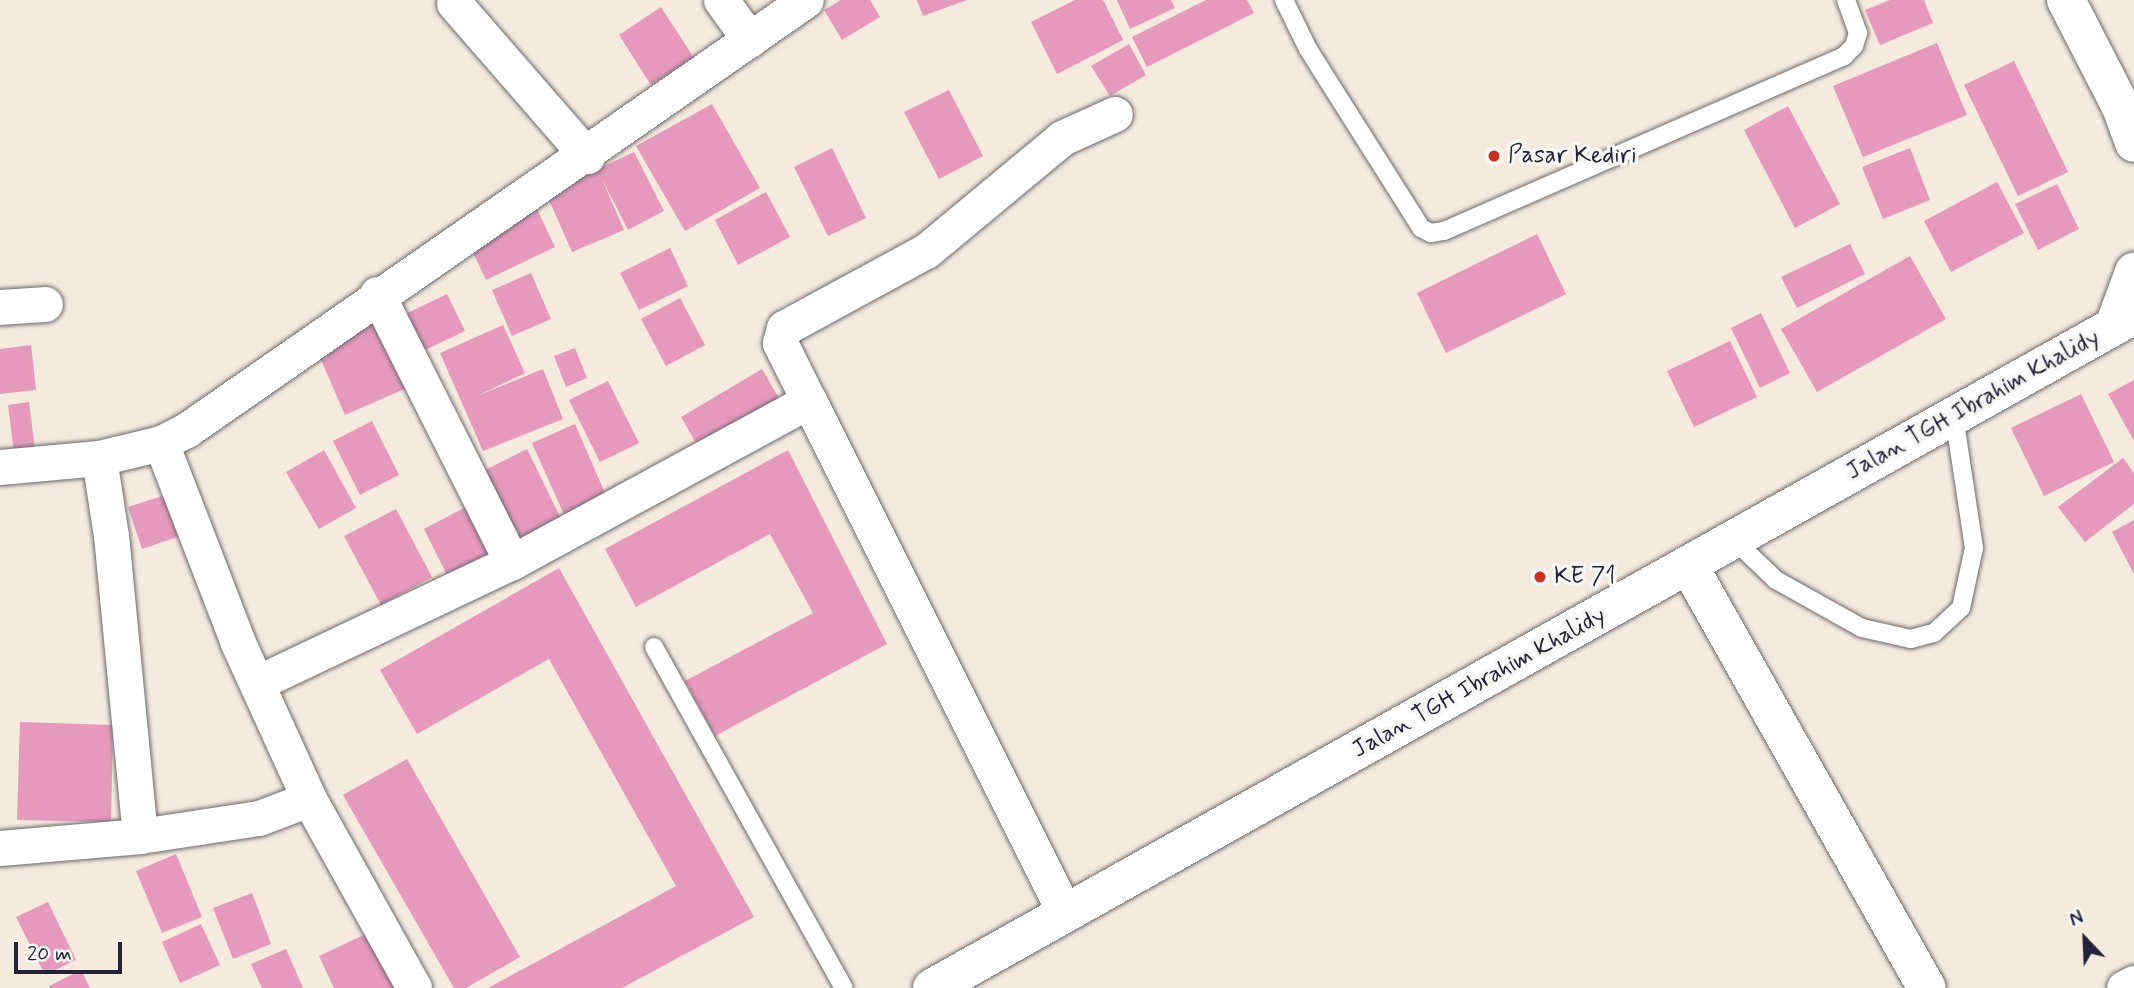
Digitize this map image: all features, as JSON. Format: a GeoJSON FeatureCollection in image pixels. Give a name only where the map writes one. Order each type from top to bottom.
{"type":"FeatureCollection","features":[{"type":"Feature","properties":{"kind":"main road"},"geometry":{"type":"LineString","coordinates":[[2070,3],[2134,143]]}},
{"type":"Feature","properties":{"kind":"main road"},"geometry":{"type":"LineString","coordinates":[[2099,63],[2134,81]]}},
{"type":"Feature","properties":{"kind":"main road"},"geometry":{"type":"LineString","coordinates":[[2124,320],[2134,272]]}},
{"type":"Feature","properties":{"kind":"main road","name":"Jalan TGH Ibrahim Khalidy"},"geometry":{"type":"LineString","coordinates":[[954,983],[1065,913],[1689,566],[2124,320]]}},
{"type":"Feature","properties":{"kind":"main road"},"geometry":{"type":"LineString","coordinates":[[1689,566],[1927,988]]}},
{"type":"Feature","properties":{"kind":"street"},"geometry":{"type":"LineString","coordinates":[[722,0],[750,40]]}},
{"type":"Feature","properties":{"kind":"street"},"geometry":{"type":"LineString","coordinates":[[0,467],[99,458],[161,443],[188,429],[377,294],[587,156],[806,0]]}},
{"type":"Feature","properties":{"kind":"street"},"geometry":{"type":"LineString","coordinates":[[454,4],[587,156]]}},
{"type":"Feature","properties":{"kind":"street"},"geometry":{"type":"LineString","coordinates":[[1065,913],[780,343],[784,328],[926,251],[1062,138],[1115,114]]}},
{"type":"Feature","properties":{"kind":"street"},"geometry":{"type":"LineString","coordinates":[[377,294],[512,562]]}},
{"type":"Feature","properties":{"kind":"street"},"geometry":{"type":"LineString","coordinates":[[0,307],[46,304]]}},
{"type":"Feature","properties":{"kind":"street"},"geometry":{"type":"LineString","coordinates":[[257,683],[512,562],[809,401]]}},
{"type":"Feature","properties":{"kind":"street"},"geometry":{"type":"LineString","coordinates":[[161,443],[257,683],[309,799],[414,988]]}},
{"type":"Feature","properties":{"kind":"street"},"geometry":{"type":"LineString","coordinates":[[99,458],[111,536],[140,836]]}},
{"type":"Feature","properties":{"kind":"street"},"geometry":{"type":"LineString","coordinates":[[0,848],[140,836],[258,818],[309,799]]}},
{"type":"Feature","properties":{"kind":"street"},"geometry":{"type":"LineString","coordinates":[[2124,988],[2134,982]]}},
{"type":"Feature","properties":{"kind":"lane"},"geometry":{"type":"LineString","coordinates":[[1284,0],[1308,50],[1421,228],[1430,233],[1444,231],[1844,56],[1854,46],[1858,33],[1846,0]]}},
{"type":"Feature","properties":{"kind":"lane"},"geometry":{"type":"LineString","coordinates":[[1734,540],[1776,580],[1862,628],[1911,639],[1934,633],[1961,608],[1974,548],[1954,416]]}},
{"type":"Feature","properties":{"kind":"lane"},"geometry":{"type":"LineString","coordinates":[[654,647],[844,988]]}},
{"type":"Feature","properties":{"kind":"building"},"geometry":{"type":"Polygon","coordinates":[[[841,0],[870,0],[880,17],[842,40],[824,10],[841,0]]]}},
{"type":"Feature","properties":{"kind":"building"},"geometry":{"type":"Polygon","coordinates":[[[917,0],[967,0],[923,16],[917,0]]]}},
{"type":"Feature","properties":{"kind":"building"},"geometry":{"type":"Polygon","coordinates":[[[1075,0],[1103,0],[1123,40],[1057,74],[1031,22],[1075,0]]]}},
{"type":"Feature","properties":{"kind":"building"},"geometry":{"type":"Polygon","coordinates":[[[1117,0],[1171,0],[1175,8],[1130,29],[1117,0]]]}},
{"type":"Feature","properties":{"kind":"building"},"geometry":{"type":"Polygon","coordinates":[[[1206,0],[1247,0],[1254,13],[1147,67],[1132,37],[1206,0]]]}},
{"type":"Feature","properties":{"kind":"building"},"geometry":{"type":"Polygon","coordinates":[[[1890,0],[1924,0],[1933,23],[1880,45],[1865,10],[1890,0]]]}},
{"type":"Feature","properties":{"kind":"building"},"geometry":{"type":"Polygon","coordinates":[[[661,7],[694,58],[651,85],[619,35],[661,7]]]}},
{"type":"Feature","properties":{"kind":"building"},"geometry":{"type":"Polygon","coordinates":[[[1937,43],[1967,115],[1863,157],[1833,86],[1937,43]]]}},
{"type":"Feature","properties":{"kind":"building"},"geometry":{"type":"Polygon","coordinates":[[[1129,44],[1146,75],[1110,96],[1091,66],[1129,44]]]}},
{"type":"Feature","properties":{"kind":"building"},"geometry":{"type":"Polygon","coordinates":[[[2014,61],[2068,172],[2018,196],[1964,85],[2014,61]]]}},
{"type":"Feature","properties":{"kind":"building"},"geometry":{"type":"Polygon","coordinates":[[[949,90],[983,156],[939,179],[904,112],[949,90]]]}},
{"type":"Feature","properties":{"kind":"building"},"geometry":{"type":"Polygon","coordinates":[[[712,104],[760,188],[685,231],[636,146],[712,104]]]}},
{"type":"Feature","properties":{"kind":"building"},"geometry":{"type":"Polygon","coordinates":[[[1788,106],[1840,204],[1795,228],[1744,130],[1788,106]]]}},
{"type":"Feature","properties":{"kind":"building"},"geometry":{"type":"Polygon","coordinates":[[[832,148],[866,218],[828,236],[794,167],[832,148]]]}},
{"type":"Feature","properties":{"kind":"building"},"geometry":{"type":"Polygon","coordinates":[[[1910,148],[1930,200],[1883,219],[1862,167],[1910,148]]]}},
{"type":"Feature","properties":{"kind":"building"},"geometry":{"type":"Polygon","coordinates":[[[634,152],[664,211],[628,230],[602,179],[624,230],[572,252],[546,193],[634,152]]]}},
{"type":"Feature","properties":{"kind":"building"},"geometry":{"type":"Polygon","coordinates":[[[1997,182],[2024,233],[1951,272],[1924,221],[1997,182]]]}},
{"type":"Feature","properties":{"kind":"building"},"geometry":{"type":"Polygon","coordinates":[[[2057,184],[2079,229],[2038,250],[2015,204],[2057,184]]]}},
{"type":"Feature","properties":{"kind":"building"},"geometry":{"type":"Polygon","coordinates":[[[766,192],[790,237],[738,265],[715,220],[766,192]]]}},
{"type":"Feature","properties":{"kind":"building"},"geometry":{"type":"Polygon","coordinates":[[[536,207],[555,247],[486,280],[467,240],[536,207]]]}},
{"type":"Feature","properties":{"kind":"building"},"geometry":{"type":"Polygon","coordinates":[[[1537,234],[1566,294],[1446,353],[1417,293],[1537,234]]]}},
{"type":"Feature","properties":{"kind":"building"},"geometry":{"type":"Polygon","coordinates":[[[1850,244],[1865,274],[1797,308],[1781,277],[1850,244]]]}},
{"type":"Feature","properties":{"kind":"building"},"geometry":{"type":"Polygon","coordinates":[[[670,248],[688,286],[639,310],[620,273],[670,248]]]}},
{"type":"Feature","properties":{"kind":"building"},"geometry":{"type":"Polygon","coordinates":[[[1910,256],[1946,319],[1817,392],[1781,329],[1910,256]]]}},
{"type":"Feature","properties":{"kind":"building"},"geometry":{"type":"Polygon","coordinates":[[[531,273],[551,319],[512,336],[492,290],[531,273]]]}},
{"type":"Feature","properties":{"kind":"building"},"geometry":{"type":"Polygon","coordinates":[[[447,294],[465,331],[419,353],[401,316],[447,294]]]}},
{"type":"Feature","properties":{"kind":"building"},"geometry":{"type":"Polygon","coordinates":[[[680,298],[705,345],[666,366],[641,319],[680,298]]]}},
{"type":"Feature","properties":{"kind":"building"},"geometry":{"type":"Polygon","coordinates":[[[1761,313],[1790,373],[1760,388],[1731,328],[1761,313]]]}},
{"type":"Feature","properties":{"kind":"building"},"geometry":{"type":"Polygon","coordinates":[[[379,318],[409,387],[345,415],[315,346],[379,318]]]}},
{"type":"Feature","properties":{"kind":"building"},"geometry":{"type":"Polygon","coordinates":[[[503,325],[525,373],[477,396],[543,369],[563,419],[483,451],[440,353],[503,325]]]}},
{"type":"Feature","properties":{"kind":"building"},"geometry":{"type":"Polygon","coordinates":[[[1730,341],[1757,397],[1694,427],[1667,371],[1730,341]]]}},
{"type":"Feature","properties":{"kind":"building"},"geometry":{"type":"Polygon","coordinates":[[[31,345],[36,390],[0,394],[0,349],[31,345]]]}},
{"type":"Feature","properties":{"kind":"building"},"geometry":{"type":"Polygon","coordinates":[[[575,348],[587,378],[566,387],[554,356],[575,348]]]}},
{"type":"Feature","properties":{"kind":"building"},"geometry":{"type":"Polygon","coordinates":[[[762,369],[783,405],[702,453],[681,417],[762,369]]]}},
{"type":"Feature","properties":{"kind":"building"},"geometry":{"type":"Polygon","coordinates":[[[2134,380],[2134,441],[2108,394],[2134,380]]]}},
{"type":"Feature","properties":{"kind":"building"},"geometry":{"type":"Polygon","coordinates":[[[608,381],[639,443],[600,462],[569,400],[608,381]]]}},
{"type":"Feature","properties":{"kind":"building"},"geometry":{"type":"Polygon","coordinates":[[[2081,394],[2114,462],[2044,496],[2011,428],[2081,394]]]}},
{"type":"Feature","properties":{"kind":"building"},"geometry":{"type":"Polygon","coordinates":[[[29,402],[35,450],[14,453],[8,405],[29,402]]]}},
{"type":"Feature","properties":{"kind":"building"},"geometry":{"type":"Polygon","coordinates":[[[372,421],[399,475],[360,495],[333,441],[372,421]]]}},
{"type":"Feature","properties":{"kind":"building"},"geometry":{"type":"Polygon","coordinates":[[[575,424],[608,500],[566,519],[532,443],[575,424]]]}},
{"type":"Feature","properties":{"kind":"building"},"geometry":{"type":"Polygon","coordinates":[[[527,449],[565,527],[513,552],[475,475],[527,449]]]}},
{"type":"Feature","properties":{"kind":"building"},"geometry":{"type":"Polygon","coordinates":[[[324,450],[356,508],[319,529],[286,472],[324,450]]]}},
{"type":"Feature","properties":{"kind":"building"},"geometry":{"type":"Polygon","coordinates":[[[788,450],[887,644],[715,736],[685,681],[813,613],[770,534],[636,607],[605,549],[788,450]]]}},
{"type":"Feature","properties":{"kind":"building"},"geometry":{"type":"Polygon","coordinates":[[[2123,458],[2134,473],[2134,504],[2085,542],[2058,507],[2123,458]]]}},
{"type":"Feature","properties":{"kind":"building"},"geometry":{"type":"Polygon","coordinates":[[[175,492],[189,533],[142,549],[128,507],[175,492]]]}},
{"type":"Feature","properties":{"kind":"building"},"geometry":{"type":"Polygon","coordinates":[[[466,507],[493,562],[451,583],[424,529],[466,507]]]}},
{"type":"Feature","properties":{"kind":"building"},"geometry":{"type":"Polygon","coordinates":[[[396,509],[432,577],[381,605],[344,536],[396,509]]]}},
{"type":"Feature","properties":{"kind":"building"},"geometry":{"type":"Polygon","coordinates":[[[2134,520],[2134,574],[2112,532],[2134,520]]]}},
{"type":"Feature","properties":{"kind":"building"},"geometry":{"type":"Polygon","coordinates":[[[559,568],[754,917],[622,988],[488,988],[676,886],[549,659],[417,734],[380,670],[559,568]]]}},
{"type":"Feature","properties":{"kind":"building"},"geometry":{"type":"Polygon","coordinates":[[[20,722],[113,725],[111,822],[17,820],[20,722]]]}},
{"type":"Feature","properties":{"kind":"building"},"geometry":{"type":"Polygon","coordinates":[[[407,759],[520,957],[466,988],[454,988],[343,795],[407,759]]]}},
{"type":"Feature","properties":{"kind":"building"},"geometry":{"type":"Polygon","coordinates":[[[176,854],[202,917],[162,933],[136,871],[176,854]]]}},
{"type":"Feature","properties":{"kind":"building"},"geometry":{"type":"Polygon","coordinates":[[[252,893],[271,944],[233,959],[213,908],[252,893]]]}},
{"type":"Feature","properties":{"kind":"building"},"geometry":{"type":"Polygon","coordinates":[[[48,902],[76,960],[45,975],[16,917],[48,902]]]}},
{"type":"Feature","properties":{"kind":"building"},"geometry":{"type":"Polygon","coordinates":[[[201,924],[220,965],[180,983],[162,942],[201,924]]]}},
{"type":"Feature","properties":{"kind":"building"},"geometry":{"type":"Polygon","coordinates":[[[368,933],[394,988],[334,988],[319,956],[368,933]]]}},
{"type":"Feature","properties":{"kind":"building"},"geometry":{"type":"Polygon","coordinates":[[[286,949],[303,988],[262,988],[251,964],[286,949]]]}},
{"type":"Feature","properties":{"kind":"building"},"geometry":{"type":"Polygon","coordinates":[[[81,970],[90,988],[50,988],[49,986],[81,970]]]}},
{"type":"Feature","properties":{"kind":"place","name":"Pasar Kediri"},"geometry":{"type":"Point","coordinates":[1494,156]}},
{"type":"Feature","properties":{"kind":"place","name":"KE 71"},"geometry":{"type":"Point","coordinates":[1540,577]}}]}
